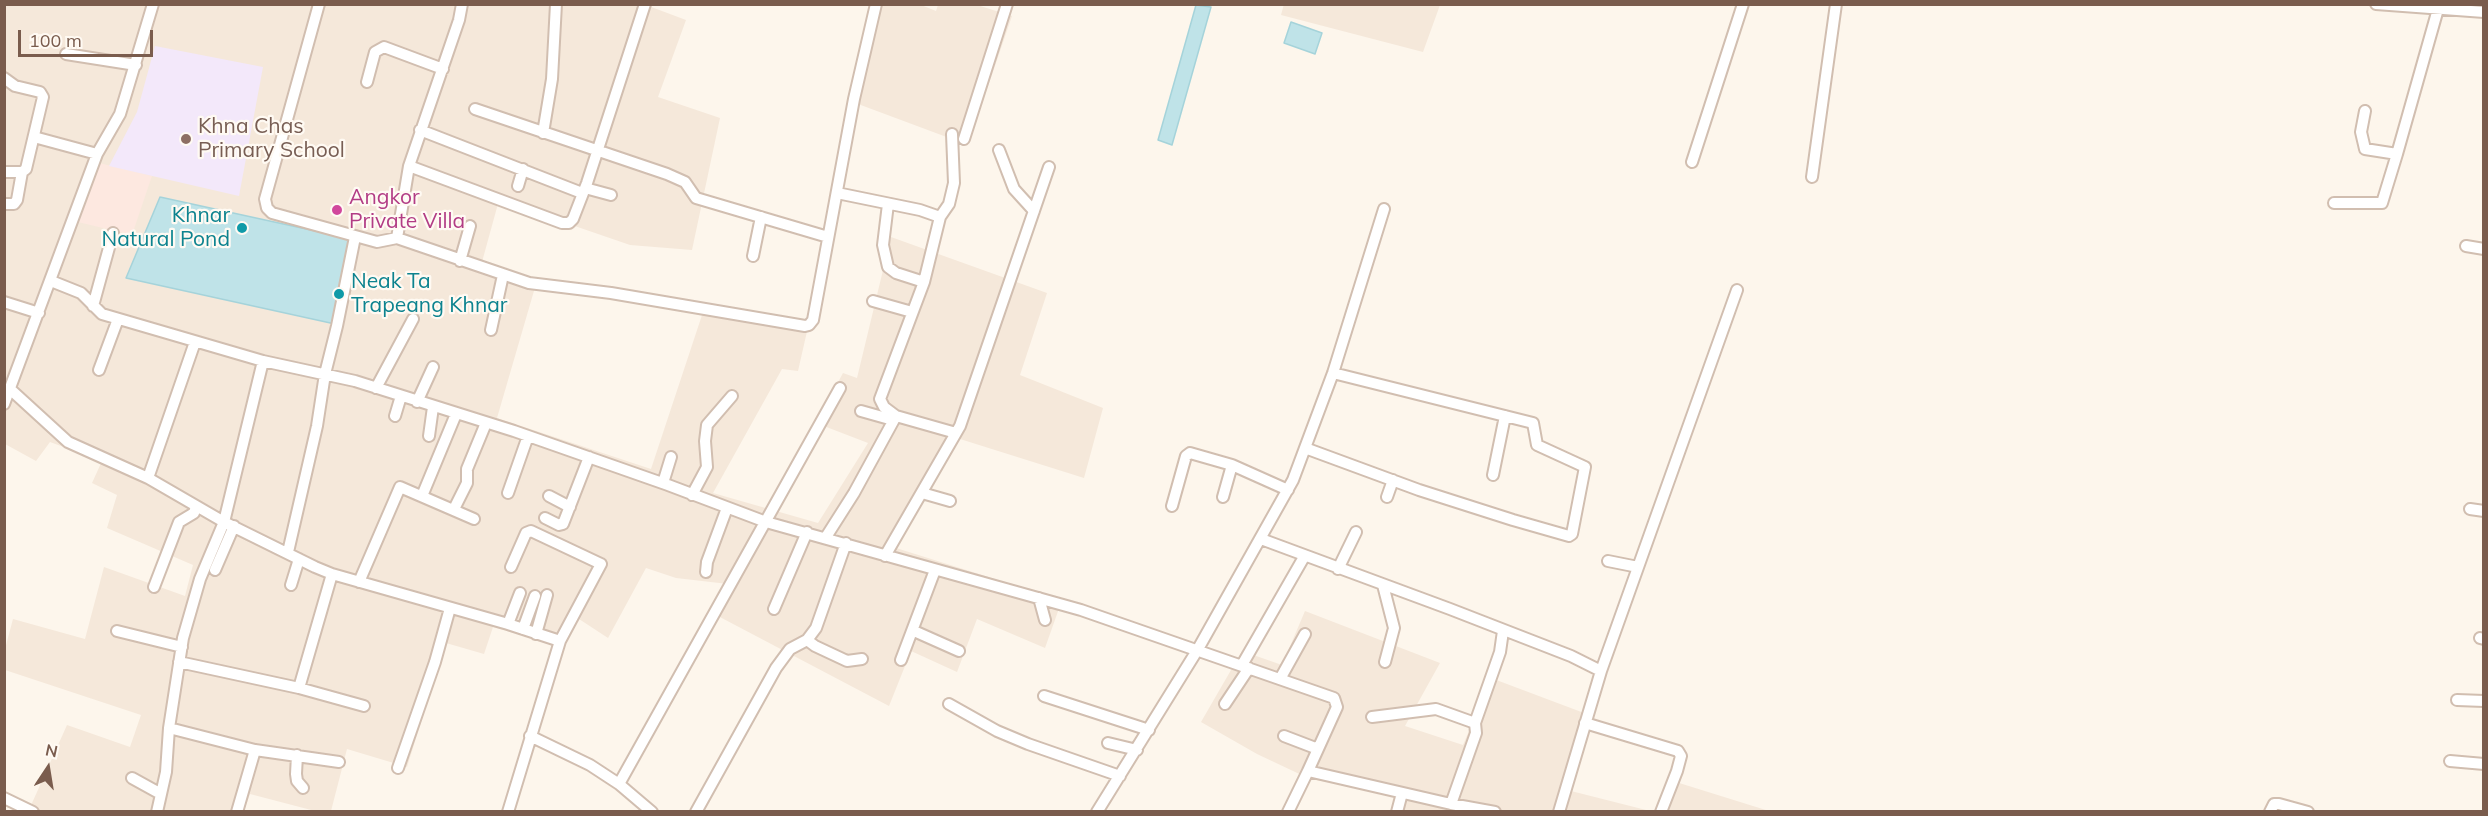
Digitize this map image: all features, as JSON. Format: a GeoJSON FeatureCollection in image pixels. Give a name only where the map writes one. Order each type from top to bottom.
{"type":"FeatureCollection","features":[{"type":"Feature","properties":{"kind":"street"},"geometry":{"type":"LineString","coordinates":[[4,404],[9,384],[39,313],[97,154],[120,114],[153,4]]}},
{"type":"Feature","properties":{"kind":"street"},"geometry":{"type":"LineString","coordinates":[[320,4],[265,199],[267,208],[272,213],[377,242],[397,238],[503,275],[557,288],[611,293],[805,326],[813,320],[854,99],[876,4]]}},
{"type":"Feature","properties":{"kind":"street"},"geometry":{"type":"LineString","coordinates":[[397,238],[409,166],[443,69],[462,4]]}},
{"type":"Feature","properties":{"kind":"street"},"geometry":{"type":"LineString","coordinates":[[543,133],[552,78],[556,4]]}},
{"type":"Feature","properties":{"kind":"street"},"geometry":{"type":"LineString","coordinates":[[409,166],[562,224],[573,219],[645,4]]}},
{"type":"Feature","properties":{"kind":"street"},"geometry":{"type":"LineString","coordinates":[[964,139],[1007,4]]}},
{"type":"Feature","properties":{"kind":"street"},"geometry":{"type":"LineString","coordinates":[[1692,162],[1743,4]]}},
{"type":"Feature","properties":{"kind":"street"},"geometry":{"type":"LineString","coordinates":[[1812,177],[1836,4]]}},
{"type":"Feature","properties":{"kind":"street"},"geometry":{"type":"LineString","coordinates":[[2376,4],[2484,12]]}},
{"type":"Feature","properties":{"kind":"street"},"geometry":{"type":"LineString","coordinates":[[2334,203],[2382,203],[2438,9]]}},
{"type":"Feature","properties":{"kind":"street"},"geometry":{"type":"LineString","coordinates":[[367,82],[375,52],[384,47],[443,69]]}},
{"type":"Feature","properties":{"kind":"street"},"geometry":{"type":"LineString","coordinates":[[66,54],[136,65]]}},
{"type":"Feature","properties":{"kind":"street"},"geometry":{"type":"LineString","coordinates":[[4,78],[15,86],[42,94],[28,164],[22,172],[17,200],[14,204],[4,204]]}},
{"type":"Feature","properties":{"kind":"street"},"geometry":{"type":"LineString","coordinates":[[474,109],[685,182],[696,198],[828,237]]}},
{"type":"Feature","properties":{"kind":"street"},"geometry":{"type":"LineString","coordinates":[[2365,111],[2361,132],[2365,149],[2397,154]]}},
{"type":"Feature","properties":{"kind":"street"},"geometry":{"type":"LineString","coordinates":[[420,130],[583,191],[611,195]]}},
{"type":"Feature","properties":{"kind":"street"},"geometry":{"type":"LineString","coordinates":[[894,418],[880,399],[924,282],[940,217],[949,204],[954,183],[952,134]]}},
{"type":"Feature","properties":{"kind":"street"},"geometry":{"type":"LineString","coordinates":[[34,137],[97,154]]}},
{"type":"Feature","properties":{"kind":"street"},"geometry":{"type":"LineString","coordinates":[[999,150],[1014,189],[1034,211]]}},
{"type":"Feature","properties":{"kind":"street"},"geometry":{"type":"LineString","coordinates":[[885,556],[956,433],[970,402],[1049,167]]}},
{"type":"Feature","properties":{"kind":"street"},"geometry":{"type":"LineString","coordinates":[[518,186],[523,169]]}},
{"type":"Feature","properties":{"kind":"street"},"geometry":{"type":"LineString","coordinates":[[4,172],[22,172]]}},
{"type":"Feature","properties":{"kind":"street"},"geometry":{"type":"LineString","coordinates":[[837,193],[940,217]]}},
{"type":"Feature","properties":{"kind":"street"},"geometry":{"type":"LineString","coordinates":[[888,204],[883,245],[888,267],[902,275],[924,282]]}},
{"type":"Feature","properties":{"kind":"street"},"geometry":{"type":"LineString","coordinates":[[1097,812],[1198,649],[1288,490],[1333,373],[1384,209]]}},
{"type":"Feature","properties":{"kind":"street"},"geometry":{"type":"LineString","coordinates":[[753,256],[761,217]]}},
{"type":"Feature","properties":{"kind":"street"},"geometry":{"type":"LineString","coordinates":[[460,261],[470,226]]}},
{"type":"Feature","properties":{"kind":"street"},"geometry":{"type":"LineString","coordinates":[[93,306],[113,233]]}},
{"type":"Feature","properties":{"kind":"street"},"geometry":{"type":"LineString","coordinates":[[288,552],[317,426],[325,374],[338,326],[355,237]]}},
{"type":"Feature","properties":{"kind":"street"},"geometry":{"type":"LineString","coordinates":[[2466,246],[2484,249]]}},
{"type":"Feature","properties":{"kind":"street"},"geometry":{"type":"LineString","coordinates":[[491,330],[503,275]]}},
{"type":"Feature","properties":{"kind":"street"},"geometry":{"type":"LineString","coordinates":[[51,281],[81,293],[102,314],[263,361],[376,388],[528,436],[766,522],[1081,610],[1198,649],[1336,700],[1338,707],[1288,812]]}},
{"type":"Feature","properties":{"kind":"street"},"geometry":{"type":"LineString","coordinates":[[1559,812],[1601,671],[1737,290]]}},
{"type":"Feature","properties":{"kind":"street"},"geometry":{"type":"LineString","coordinates":[[4,302],[39,313]]}},
{"type":"Feature","properties":{"kind":"street"},"geometry":{"type":"LineString","coordinates":[[873,302],[912,312]]}},
{"type":"Feature","properties":{"kind":"street"},"geometry":{"type":"LineString","coordinates":[[99,370],[118,319]]}},
{"type":"Feature","properties":{"kind":"street"},"geometry":{"type":"LineString","coordinates":[[376,388],[413,319]]}},
{"type":"Feature","properties":{"kind":"street"},"geometry":{"type":"LineString","coordinates":[[148,478],[195,342]]}},
{"type":"Feature","properties":{"kind":"street"},"geometry":{"type":"LineString","coordinates":[[215,570],[229,524],[263,361]]}},
{"type":"Feature","properties":{"kind":"street"},"geometry":{"type":"LineString","coordinates":[[417,402],[433,367]]}},
{"type":"Feature","properties":{"kind":"street"},"geometry":{"type":"LineString","coordinates":[[1305,448],[1502,516],[1570,535],[1584,467],[1537,445],[1533,423],[1333,373]]}},
{"type":"Feature","properties":{"kind":"street"},"geometry":{"type":"LineString","coordinates":[[9,384],[68,442],[148,478],[229,524],[299,559],[332,574],[560,641]]}},
{"type":"Feature","properties":{"kind":"street"},"geometry":{"type":"LineString","coordinates":[[619,784],[840,388]]}},
{"type":"Feature","properties":{"kind":"street"},"geometry":{"type":"LineString","coordinates":[[395,416],[401,396]]}},
{"type":"Feature","properties":{"kind":"street"},"geometry":{"type":"LineString","coordinates":[[692,495],[707,467],[705,441],[707,425],[732,396]]}},
{"type":"Feature","properties":{"kind":"street"},"geometry":{"type":"LineString","coordinates":[[429,436],[433,407]]}},
{"type":"Feature","properties":{"kind":"street"},"geometry":{"type":"LineString","coordinates":[[861,411],[956,433]]}},
{"type":"Feature","properties":{"kind":"street"},"geometry":{"type":"LineString","coordinates":[[422,496],[456,414]]}},
{"type":"Feature","properties":{"kind":"street"},"geometry":{"type":"LineString","coordinates":[[1493,475],[1505,416]]}},
{"type":"Feature","properties":{"kind":"street"},"geometry":{"type":"LineString","coordinates":[[826,537],[854,493],[894,418]]}},
{"type":"Feature","properties":{"kind":"street"},"geometry":{"type":"LineString","coordinates":[[454,509],[466,483],[467,468],[486,423]]}},
{"type":"Feature","properties":{"kind":"street"},"geometry":{"type":"LineString","coordinates":[[508,493],[528,436]]}},
{"type":"Feature","properties":{"kind":"street"},"geometry":{"type":"LineString","coordinates":[[1172,506],[1186,456],[1190,453],[1232,465],[1288,490]]}},
{"type":"Feature","properties":{"kind":"street"},"geometry":{"type":"LineString","coordinates":[[545,518],[559,525],[563,524],[589,458]]}},
{"type":"Feature","properties":{"kind":"street"},"geometry":{"type":"LineString","coordinates":[[663,483],[671,458]]}},
{"type":"Feature","properties":{"kind":"street"},"geometry":{"type":"LineString","coordinates":[[1223,497],[1232,465]]}},
{"type":"Feature","properties":{"kind":"street"},"geometry":{"type":"LineString","coordinates":[[1387,497],[1393,480]]}},
{"type":"Feature","properties":{"kind":"street"},"geometry":{"type":"LineString","coordinates":[[358,582],[399,488],[405,488],[474,519]]}},
{"type":"Feature","properties":{"kind":"street"},"geometry":{"type":"LineString","coordinates":[[922,493],[950,501]]}},
{"type":"Feature","properties":{"kind":"street"},"geometry":{"type":"LineString","coordinates":[[549,496],[570,507]]}},
{"type":"Feature","properties":{"kind":"street"},"geometry":{"type":"LineString","coordinates":[[154,587],[178,522],[194,513],[196,506]]}},
{"type":"Feature","properties":{"kind":"street"},"geometry":{"type":"LineString","coordinates":[[706,572],[710,554],[727,508]]}},
{"type":"Feature","properties":{"kind":"street"},"geometry":{"type":"LineString","coordinates":[[2470,509],[2484,511]]}},
{"type":"Feature","properties":{"kind":"street"},"geometry":{"type":"LineString","coordinates":[[157,812],[166,772],[169,728],[182,647],[200,579],[229,524]]}},
{"type":"Feature","properties":{"kind":"street"},"geometry":{"type":"LineString","coordinates":[[508,812],[560,641],[601,564],[531,531],[526,533],[511,567]]}},
{"type":"Feature","properties":{"kind":"street"},"geometry":{"type":"LineString","coordinates":[[774,609],[807,532]]}},
{"type":"Feature","properties":{"kind":"street"},"geometry":{"type":"LineString","coordinates":[[1338,569],[1356,532]]}},
{"type":"Feature","properties":{"kind":"street"},"geometry":{"type":"LineString","coordinates":[[1261,539],[1571,656],[1601,671]]}},
{"type":"Feature","properties":{"kind":"street"},"geometry":{"type":"LineString","coordinates":[[696,812],[776,668],[790,649],[807,640],[816,627],[846,543]]}},
{"type":"Feature","properties":{"kind":"street"},"geometry":{"type":"LineString","coordinates":[[1225,704],[1304,557]]}},
{"type":"Feature","properties":{"kind":"street"},"geometry":{"type":"LineString","coordinates":[[291,585],[299,559]]}},
{"type":"Feature","properties":{"kind":"street"},"geometry":{"type":"LineString","coordinates":[[1608,561],[1638,567]]}},
{"type":"Feature","properties":{"kind":"street"},"geometry":{"type":"LineString","coordinates":[[901,660],[914,631],[935,570]]}},
{"type":"Feature","properties":{"kind":"street"},"geometry":{"type":"LineString","coordinates":[[299,688],[332,574]]}},
{"type":"Feature","properties":{"kind":"street"},"geometry":{"type":"LineString","coordinates":[[1383,585],[1394,628],[1385,662]]}},
{"type":"Feature","properties":{"kind":"street"},"geometry":{"type":"LineString","coordinates":[[508,624],[520,592]]}},
{"type":"Feature","properties":{"kind":"street"},"geometry":{"type":"LineString","coordinates":[[536,634],[547,595]]}},
{"type":"Feature","properties":{"kind":"street"},"geometry":{"type":"LineString","coordinates":[[523,629],[535,596]]}},
{"type":"Feature","properties":{"kind":"street"},"geometry":{"type":"LineString","coordinates":[[1039,598],[1045,620]]}},
{"type":"Feature","properties":{"kind":"street"},"geometry":{"type":"LineString","coordinates":[[398,768],[435,662],[450,608]]}},
{"type":"Feature","properties":{"kind":"street"},"geometry":{"type":"LineString","coordinates":[[1451,804],[1476,733],[1475,723],[1498,659],[1503,630]]}},
{"type":"Feature","properties":{"kind":"street"},"geometry":{"type":"LineString","coordinates":[[117,631],[182,647]]}},
{"type":"Feature","properties":{"kind":"street"},"geometry":{"type":"LineString","coordinates":[[914,631],[959,651]]}},
{"type":"Feature","properties":{"kind":"street"},"geometry":{"type":"LineString","coordinates":[[1280,679],[1305,634]]}},
{"type":"Feature","properties":{"kind":"street"},"geometry":{"type":"LineString","coordinates":[[807,640],[847,662],[862,659]]}},
{"type":"Feature","properties":{"kind":"street"},"geometry":{"type":"LineString","coordinates":[[179,662],[299,688],[364,706]]}},
{"type":"Feature","properties":{"kind":"street"},"geometry":{"type":"LineString","coordinates":[[1044,696],[1149,730]]}},
{"type":"Feature","properties":{"kind":"street"},"geometry":{"type":"LineString","coordinates":[[2457,700],[2484,701]]}},
{"type":"Feature","properties":{"kind":"street"},"geometry":{"type":"LineString","coordinates":[[1405,701],[1421,709]]}},
{"type":"Feature","properties":{"kind":"street"},"geometry":{"type":"LineString","coordinates":[[949,705],[997,731],[1028,744],[1120,776]]}},
{"type":"Feature","properties":{"kind":"street"},"geometry":{"type":"LineString","coordinates":[[1372,717],[1421,709],[1436,709],[1475,723]]}},
{"type":"Feature","properties":{"kind":"street"},"geometry":{"type":"LineString","coordinates":[[1585,723],[1678,751],[1681,756],[1662,812]]}},
{"type":"Feature","properties":{"kind":"street"},"geometry":{"type":"LineString","coordinates":[[169,728],[255,750],[339,762]]}},
{"type":"Feature","properties":{"kind":"street"},"geometry":{"type":"LineString","coordinates":[[530,736],[590,765],[619,784],[652,812]]}},
{"type":"Feature","properties":{"kind":"street"},"geometry":{"type":"LineString","coordinates":[[1284,736],[1318,749]]}},
{"type":"Feature","properties":{"kind":"street"},"geometry":{"type":"LineString","coordinates":[[1108,743],[1137,750]]}},
{"type":"Feature","properties":{"kind":"street"},"geometry":{"type":"LineString","coordinates":[[237,812],[255,750]]}},
{"type":"Feature","properties":{"kind":"street"},"geometry":{"type":"LineString","coordinates":[[297,755],[297,780],[303,788]]}},
{"type":"Feature","properties":{"kind":"street"},"geometry":{"type":"LineString","coordinates":[[2450,762],[2484,764]]}},
{"type":"Feature","properties":{"kind":"street"},"geometry":{"type":"LineString","coordinates":[[1308,771],[1495,812]]}},
{"type":"Feature","properties":{"kind":"street"},"geometry":{"type":"LineString","coordinates":[[132,778],[161,795]]}},
{"type":"Feature","properties":{"kind":"street"},"geometry":{"type":"LineString","coordinates":[[1397,812],[1402,793]]}},
{"type":"Feature","properties":{"kind":"street"},"geometry":{"type":"LineString","coordinates":[[4,798],[33,812]]}},
{"type":"Feature","properties":{"kind":"street"},"geometry":{"type":"LineString","coordinates":[[2270,812],[2274,804],[2279,804],[2307,812]]}},
{"type":"Feature","properties":{"kind":"shaded area"},"geometry":{"type":"Polygon","coordinates":[[[1284,4],[1440,5],[1423,52],[1281,15],[1284,4]]]}},
{"type":"Feature","properties":{"kind":"shaded area"},"geometry":{"type":"Polygon","coordinates":[[[5,5],[646,5],[686,20],[658,97],[720,118],[692,250],[630,245],[499,200],[482,262],[536,284],[497,418],[651,469],[704,309],[808,327],[798,371],[782,369],[713,493],[818,523],[868,443],[816,423],[843,373],[857,378],[891,237],[1047,293],[1020,375],[1103,408],[1084,478],[960,439],[896,548],[1062,600],[1045,648],[977,619],[957,672],[911,651],[889,706],[716,615],[728,584],[676,578],[646,568],[608,638],[579,619],[562,647],[493,627],[484,654],[446,643],[407,767],[347,749],[331,811],[315,811],[250,794],[244,811],[28,812],[67,725],[130,747],[141,715],[5,670],[5,649],[13,619],[85,639],[104,567],[185,596],[193,565],[107,528],[117,495],[92,483],[102,461],[50,442],[36,461],[5,444],[5,5]]]}},
{"type":"Feature","properties":{"kind":"shaded area"},"geometry":{"type":"Polygon","coordinates":[[[872,5],[921,5],[936,11],[938,5],[977,5],[1012,16],[968,145],[850,101],[872,5]]]}},
{"type":"Feature","properties":{"kind":"shaded area","name":"Khna Chas Primary School"},"geometry":{"type":"Polygon","coordinates":[[[155,46],[263,67],[239,196],[109,166],[137,112],[155,46]]]}},
{"type":"Feature","properties":{"kind":"shaded area"},"geometry":{"type":"Polygon","coordinates":[[[99,163],[152,176],[132,235],[78,222],[99,163]]]}},
{"type":"Feature","properties":{"kind":"shaded area"},"geometry":{"type":"Polygon","coordinates":[[[1305,611],[1440,663],[1405,726],[1463,745],[1491,678],[1592,716],[1571,791],[1650,811],[1490,812],[1453,803],[1449,811],[1400,811],[1405,796],[1310,779],[1257,754],[1201,722],[1242,651],[1282,665],[1305,611]]]}},
{"type":"Feature","properties":{"kind":"shaded area"},"geometry":{"type":"Polygon","coordinates":[[[1676,782],[1769,811],[1667,812],[1676,782]]]}},
{"type":"Feature","properties":{"kind":"water"},"geometry":{"type":"Polygon","coordinates":[[[1196,5],[1211,7],[1172,145],[1158,140],[1196,5]]]}},
{"type":"Feature","properties":{"kind":"water"},"geometry":{"type":"Polygon","coordinates":[[[1291,22],[1322,33],[1315,54],[1284,43],[1291,22]]]}},
{"type":"Feature","properties":{"kind":"water"},"geometry":{"type":"Polygon","coordinates":[[[160,197],[352,239],[335,324],[126,278],[160,197]]]}},
{"type":"Feature","properties":{"kind":"place","name":"Khna Chas Primary School"},"geometry":{"type":"Point","coordinates":[186,139]}},
{"type":"Feature","properties":{"kind":"place","name":"Angkor Private Villa"},"geometry":{"type":"Point","coordinates":[337,210]}},
{"type":"Feature","properties":{"kind":"place","name":"Khnar Natural Pond"},"geometry":{"type":"Point","coordinates":[242,228]}},
{"type":"Feature","properties":{"kind":"place","name":"Neak Ta Trapeang Khnar"},"geometry":{"type":"Point","coordinates":[339,294]}}]}
